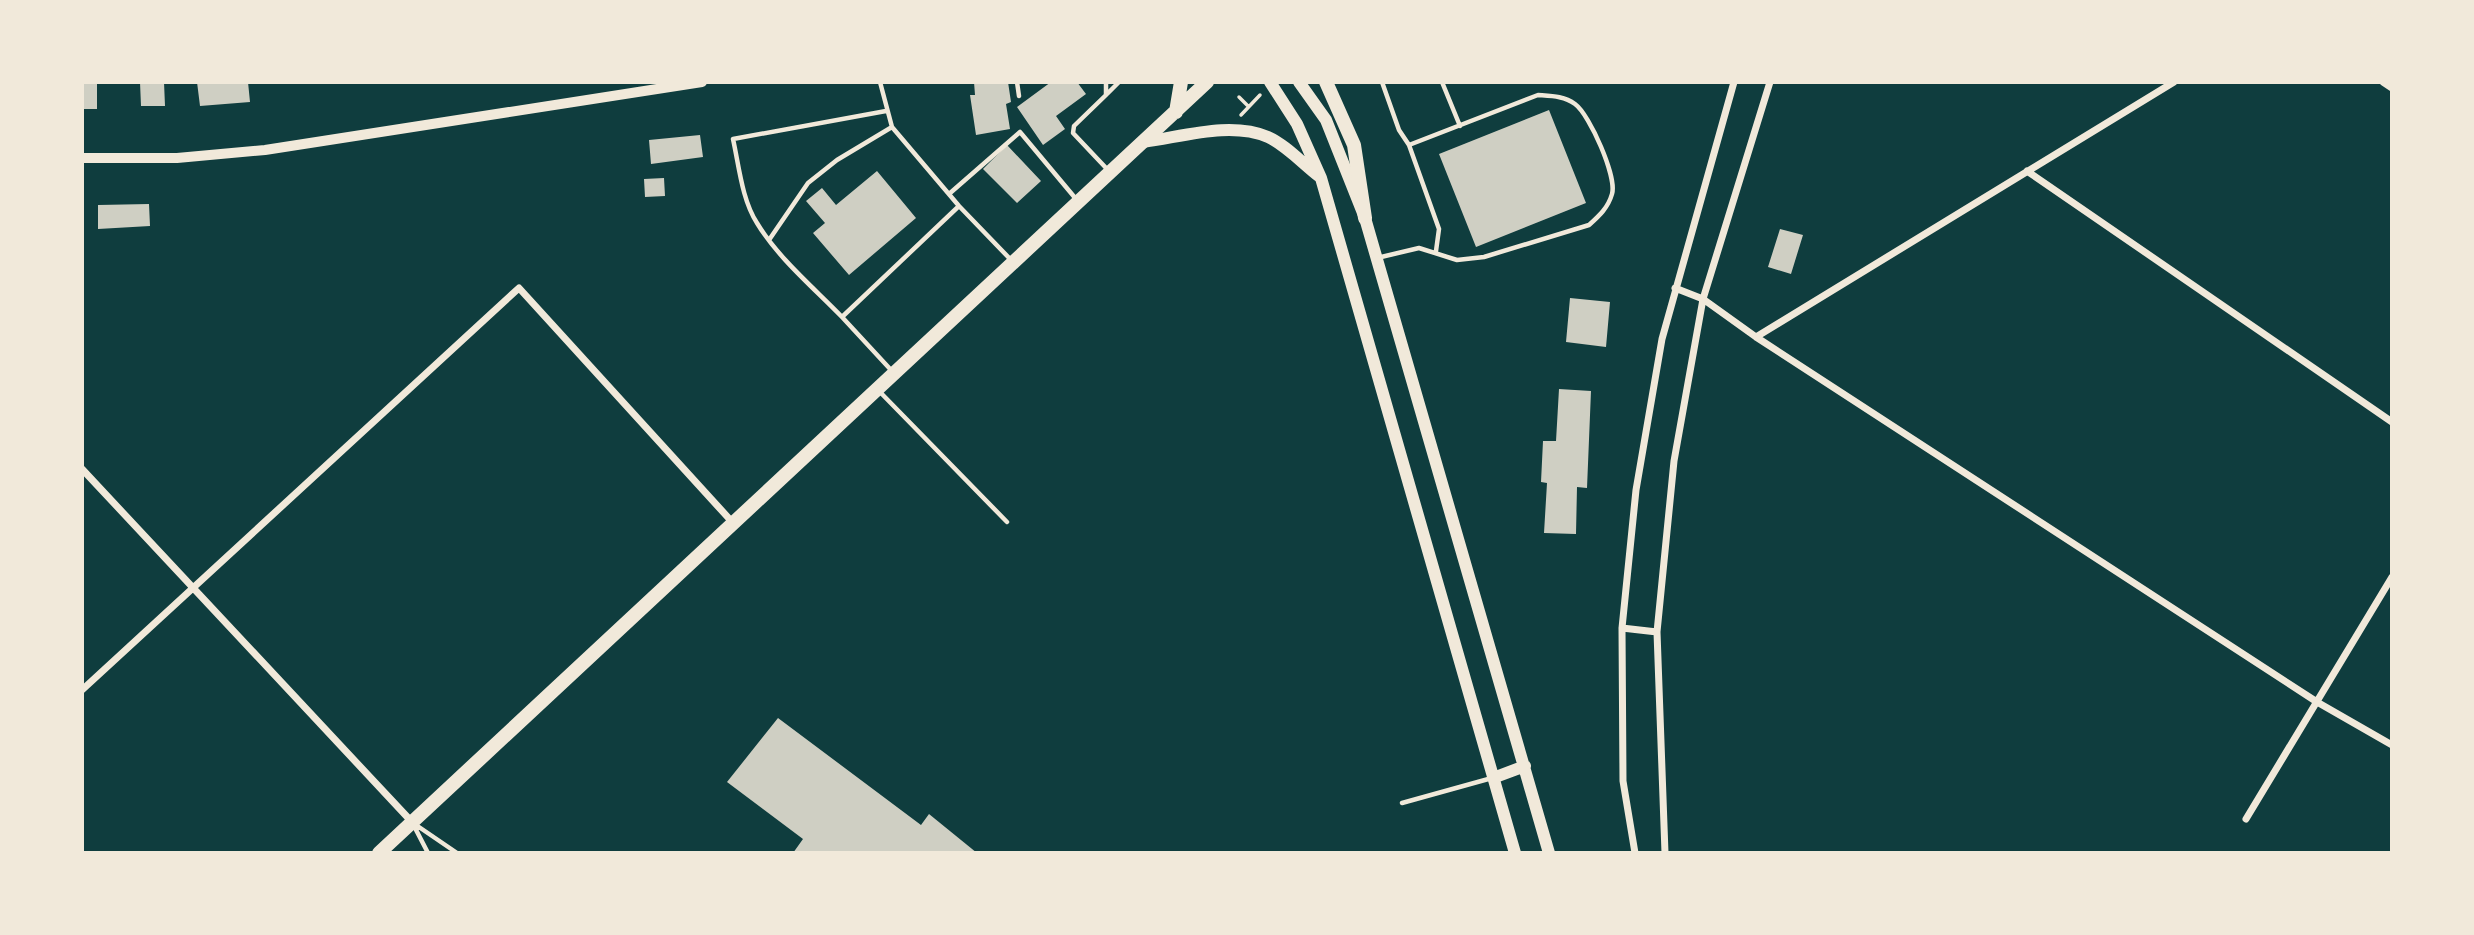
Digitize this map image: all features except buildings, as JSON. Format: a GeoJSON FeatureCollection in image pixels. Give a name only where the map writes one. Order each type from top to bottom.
{"type":"FeatureCollection","features":[{"type":"Feature","properties":{"kind":"main road"},"geometry":{"type":"LineString","coordinates":[[1176,112],[1181,82]]}},
{"type":"Feature","properties":{"kind":"main road"},"geometry":{"type":"LineString","coordinates":[[379,853],[1208,82]]}},
{"type":"Feature","properties":{"kind":"main road"},"geometry":{"type":"LineString","coordinates":[[1270,82],[1297,124],[1321,178],[1515,853]]}},
{"type":"Feature","properties":{"kind":"main road"},"geometry":{"type":"LineString","coordinates":[[1299,82],[1326,120],[1365,218],[1549,853]]}},
{"type":"Feature","properties":{"kind":"main road"},"geometry":{"type":"LineString","coordinates":[[1326,82],[1354,145],[1365,218]]}},
{"type":"Feature","properties":{"kind":"main road"},"geometry":{"type":"LineString","coordinates":[[1143,142],[1220,131],[1244,131],[1269,137],[1321,178]]}},
{"type":"Feature","properties":{"kind":"main road"},"geometry":{"type":"LineString","coordinates":[[1493,778],[1525,766]]}},
{"type":"Feature","properties":{"kind":"street"},"geometry":{"type":"LineString","coordinates":[[82,158],[177,158],[264,150],[663,85],[702,82]]}},
{"type":"Feature","properties":{"kind":"street"},"geometry":{"type":"LineString","coordinates":[[1635,853],[1623,781],[1622,628],[1636,489],[1662,339],[1734,82]]}},
{"type":"Feature","properties":{"kind":"street"},"geometry":{"type":"LineString","coordinates":[[1665,853],[1657,632],[1674,461],[1703,299],[1770,82]]}},
{"type":"Feature","properties":{"kind":"street"},"geometry":{"type":"LineString","coordinates":[[1756,337],[2174,82]]}},
{"type":"Feature","properties":{"kind":"street"},"geometry":{"type":"LineString","coordinates":[[2383,82],[2392,88]]}},
{"type":"Feature","properties":{"kind":"street"},"geometry":{"type":"LineString","coordinates":[[2027,171],[2392,422]]}},
{"type":"Feature","properties":{"kind":"street"},"geometry":{"type":"LineString","coordinates":[[82,690],[519,288],[734,524]]}},
{"type":"Feature","properties":{"kind":"street"},"geometry":{"type":"LineString","coordinates":[[1675,288],[1703,299],[1756,337],[2317,702],[2392,745]]}},
{"type":"Feature","properties":{"kind":"street"},"geometry":{"type":"LineString","coordinates":[[82,468],[412,822]]}},
{"type":"Feature","properties":{"kind":"street"},"geometry":{"type":"LineString","coordinates":[[2246,819],[2392,577]]}},
{"type":"Feature","properties":{"kind":"street"},"geometry":{"type":"LineString","coordinates":[[1622,628],[1657,632]]}},
{"type":"Feature","properties":{"kind":"lane"},"geometry":{"type":"LineString","coordinates":[[880,82],[892,127],[959,206],[1014,263]]}},
{"type":"Feature","properties":{"kind":"lane"},"geometry":{"type":"LineString","coordinates":[[1017,82],[1019,96]]}},
{"type":"Feature","properties":{"kind":"lane"},"geometry":{"type":"LineString","coordinates":[[1106,82],[1106,95]]}},
{"type":"Feature","properties":{"kind":"lane"},"geometry":{"type":"LineString","coordinates":[[1111,173],[1073,133],[1074,126],[1119,82]]}},
{"type":"Feature","properties":{"kind":"lane"},"geometry":{"type":"LineString","coordinates":[[1382,82],[1399,130],[1409,145],[1439,229],[1436,251]]}},
{"type":"Feature","properties":{"kind":"lane"},"geometry":{"type":"LineString","coordinates":[[1442,82],[1460,126]]}},
{"type":"Feature","properties":{"kind":"lane"},"geometry":{"type":"LineString","coordinates":[[1377,258],[1419,248],[1436,251],[1457,260],[1484,257],[1589,225],[1602,214],[1613,192],[1609,169],[1586,117],[1576,105],[1559,96],[1538,95],[1409,145]]}},
{"type":"Feature","properties":{"kind":"lane"},"geometry":{"type":"LineString","coordinates":[[886,111],[733,139],[747,202],[756,222],[769,240],[895,375]]}},
{"type":"Feature","properties":{"kind":"lane"},"geometry":{"type":"LineString","coordinates":[[769,240],[808,183],[892,127]]}},
{"type":"Feature","properties":{"kind":"lane"},"geometry":{"type":"LineString","coordinates":[[949,194],[1020,132],[1079,203]]}},
{"type":"Feature","properties":{"kind":"lane"},"geometry":{"type":"LineString","coordinates":[[842,317],[959,206]]}},
{"type":"Feature","properties":{"kind":"lane"},"geometry":{"type":"LineString","coordinates":[[878,391],[1007,523]]}},
{"type":"Feature","properties":{"kind":"lane"},"geometry":{"type":"LineString","coordinates":[[1402,803],[1493,778]]}},
{"type":"Feature","properties":{"kind":"lane"},"geometry":{"type":"LineString","coordinates":[[412,822],[428,853]]}},
{"type":"Feature","properties":{"kind":"lane"},"geometry":{"type":"LineString","coordinates":[[412,822],[457,853]]}},
{"type":"Feature","properties":{"kind":"path"},"geometry":{"type":"LineString","coordinates":[[1238,118],[1261,94]]}},
{"type":"Feature","properties":{"kind":"path"},"geometry":{"type":"LineString","coordinates":[[1239,97],[1248,106]]}}]}
